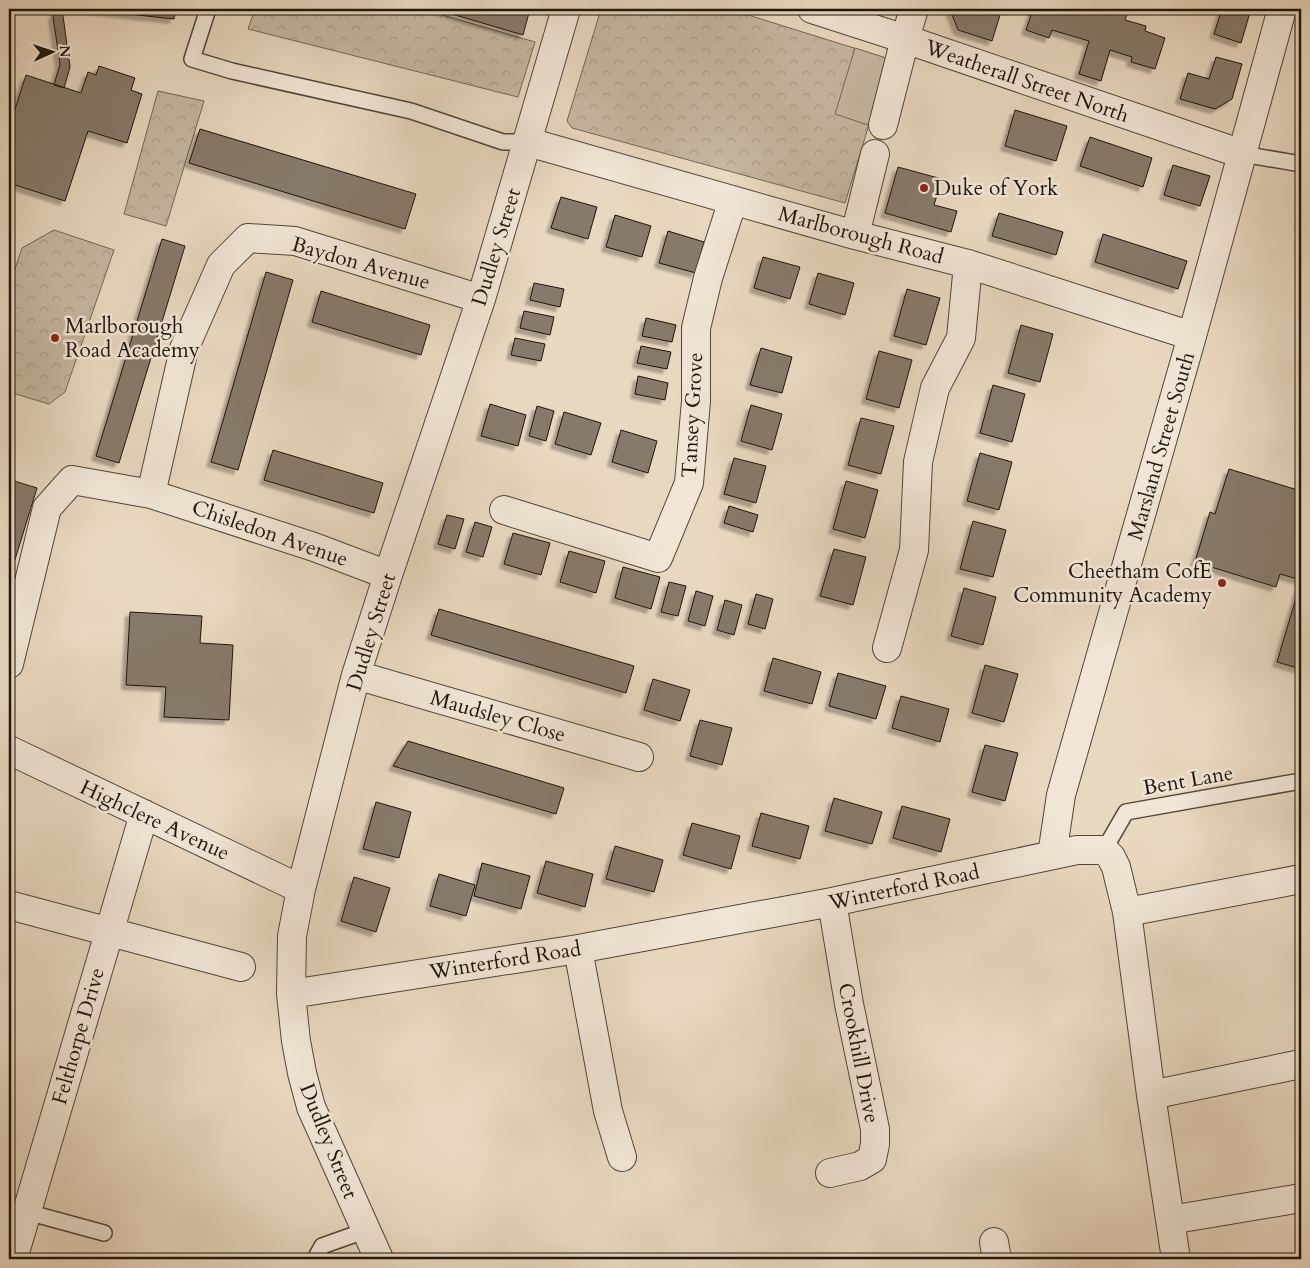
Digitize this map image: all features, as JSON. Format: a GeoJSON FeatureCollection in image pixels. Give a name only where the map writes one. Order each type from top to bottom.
{"type":"FeatureCollection","features":[{"type":"Feature","properties":{"kind":"street","name":"Dudley Street"},"geometry":{"type":"LineString","coordinates":[[379,1259],[311,1107],[296,1041],[291,994],[292,936],[301,890],[356,675],[481,299],[566,9]]}},
{"type":"Feature","properties":{"kind":"street","name":"Weatherall Street North"},"geometry":{"type":"LineString","coordinates":[[812,9],[1242,154]]}},
{"type":"Feature","properties":{"kind":"street"},"geometry":{"type":"LineString","coordinates":[[883,125],[904,39],[914,9]]}},
{"type":"Feature","properties":{"kind":"street","name":"Marsland Street South"},"geometry":{"type":"LineString","coordinates":[[1052,855],[1061,795],[1192,336],[1282,9]]}},
{"type":"Feature","properties":{"kind":"street","name":"Marlborough Road"},"geometry":{"type":"LineString","coordinates":[[528,142],[855,235],[968,264],[1192,336]]}},
{"type":"Feature","properties":{"kind":"street"},"geometry":{"type":"LineString","coordinates":[[855,235],[875,154]]}},
{"type":"Feature","properties":{"kind":"street","name":"Tansey Grove"},"geometry":{"type":"LineString","coordinates":[[504,510],[658,558],[689,483],[696,401],[696,328],[708,278],[733,200]]}},
{"type":"Feature","properties":{"kind":"street","name":"Baydon Avenue"},"geometry":{"type":"LineString","coordinates":[[151,494],[184,349],[221,265],[248,238],[295,241],[481,299]]}},
{"type":"Feature","properties":{"kind":"street"},"geometry":{"type":"LineString","coordinates":[[887,648],[914,550],[918,462],[935,388],[961,338],[968,264]]}},
{"type":"Feature","properties":{"kind":"street","name":"Chisledon Avenue"},"geometry":{"type":"LineString","coordinates":[[9,664],[47,508],[72,480],[151,494],[314,547],[388,575]]}},
{"type":"Feature","properties":{"kind":"street","name":"Maudsley Close"},"geometry":{"type":"LineString","coordinates":[[356,675],[639,757]]}},
{"type":"Feature","properties":{"kind":"street","name":"Highclere Avenue"},"geometry":{"type":"LineString","coordinates":[[9,750],[301,890]]}},
{"type":"Feature","properties":{"kind":"street","name":"Felthorpe Drive"},"geometry":{"type":"LineString","coordinates":[[13,1259],[144,814]]}},
{"type":"Feature","properties":{"kind":"street","name":"Winterford Road"},"geometry":{"type":"LineString","coordinates":[[291,994],[578,949],[832,902],[1077,850],[1104,850]]}},
{"type":"Feature","properties":{"kind":"street"},"geometry":{"type":"LineString","coordinates":[[1104,850],[1111,857],[1116,867],[1127,912],[1151,1095],[1176,1259]]}},
{"type":"Feature","properties":{"kind":"street"},"geometry":{"type":"LineString","coordinates":[[1127,912],[1301,879]]}},
{"type":"Feature","properties":{"kind":"street","name":"Crookhill Drive"},"geometry":{"type":"LineString","coordinates":[[830,1173],[860,1166],[872,1159],[875,1137],[875,1129],[849,1004],[832,902]]}},
{"type":"Feature","properties":{"kind":"street"},"geometry":{"type":"LineString","coordinates":[[9,906],[240,967]]}},
{"type":"Feature","properties":{"kind":"street"},"geometry":{"type":"LineString","coordinates":[[578,949],[608,1111],[622,1157]]}},
{"type":"Feature","properties":{"kind":"street"},"geometry":{"type":"LineString","coordinates":[[1151,1095],[1301,1064]]}},
{"type":"Feature","properties":{"kind":"street"},"geometry":{"type":"LineString","coordinates":[[1170,1220],[1301,1198]]}},
{"type":"Feature","properties":{"kind":"lane"},"geometry":{"type":"LineString","coordinates":[[208,9],[192,59],[232,71],[412,111],[502,142],[528,142]]}},
{"type":"Feature","properties":{"kind":"lane"},"geometry":{"type":"LineString","coordinates":[[1242,154],[1301,164]]}},
{"type":"Feature","properties":{"kind":"lane","name":"Bent Lane"},"geometry":{"type":"LineString","coordinates":[[1104,850],[1126,812],[1301,781]]}},
{"type":"Feature","properties":{"kind":"lane"},"geometry":{"type":"LineString","coordinates":[[27,1212],[104,1233]]}},
{"type":"Feature","properties":{"kind":"lane"},"geometry":{"type":"LineString","coordinates":[[315,1259],[322,1246],[367,1230]]}},
{"type":"Feature","properties":{"kind":"green space"},"geometry":{"type":"Polygon","coordinates":[[[255,9],[422,9],[535,42],[518,97],[248,29],[255,9]]]}},
{"type":"Feature","properties":{"kind":"green space"},"geometry":{"type":"Polygon","coordinates":[[[601,9],[729,9],[889,59],[845,203],[572,128],[567,121],[601,9]]]}},
{"type":"Feature","properties":{"kind":"green space"},"geometry":{"type":"Polygon","coordinates":[[[855,48],[889,59],[868,125],[835,114],[855,48]]]}},
{"type":"Feature","properties":{"kind":"green space"},"geometry":{"type":"Polygon","coordinates":[[[158,91],[204,101],[166,226],[124,214],[158,91]]]}},
{"type":"Feature","properties":{"kind":"green space"},"geometry":{"type":"Polygon","coordinates":[[[54,230],[114,250],[65,392],[49,404],[9,392],[9,275],[13,275],[22,248],[54,230]]]}},
{"type":"Feature","properties":{"kind":"building"},"geometry":{"type":"Polygon","coordinates":[[[56,9],[66,9],[63,16],[70,67],[64,88],[54,85],[60,64],[53,17],[56,9]]]}},
{"type":"Feature","properties":{"kind":"building"},"geometry":{"type":"Polygon","coordinates":[[[82,9],[175,9],[174,19],[82,9]]]}},
{"type":"Feature","properties":{"kind":"building"},"geometry":{"type":"Polygon","coordinates":[[[435,9],[530,9],[523,35],[435,9]]]}},
{"type":"Feature","properties":{"kind":"building"},"geometry":{"type":"Polygon","coordinates":[[[952,9],[981,9],[1000,15],[992,41],[958,30],[951,12],[952,9]]]}},
{"type":"Feature","properties":{"kind":"building"},"geometry":{"type":"Polygon","coordinates":[[[1033,9],[1110,9],[1127,14],[1125,20],[1146,26],[1145,31],[1165,38],[1155,69],[1131,62],[1132,57],[1110,50],[1101,81],[1079,74],[1089,41],[1052,30],[1049,38],[1026,30],[1033,9]]]}},
{"type":"Feature","properties":{"kind":"building"},"geometry":{"type":"Polygon","coordinates":[[[1222,9],[1251,9],[1241,43],[1214,34],[1222,9]]]}},
{"type":"Feature","properties":{"kind":"building"},"geometry":{"type":"Polygon","coordinates":[[[1216,57],[1242,64],[1232,99],[1215,109],[1180,99],[1188,73],[1209,79],[1216,57]]]}},
{"type":"Feature","properties":{"kind":"building"},"geometry":{"type":"Polygon","coordinates":[[[99,66],[135,78],[131,90],[142,94],[127,143],[88,131],[65,201],[9,183],[9,107],[15,109],[26,75],[81,93],[88,72],[96,75],[99,66]]]}},
{"type":"Feature","properties":{"kind":"building"},"geometry":{"type":"Polygon","coordinates":[[[1015,110],[1067,126],[1056,161],[1005,146],[1015,110]]]}},
{"type":"Feature","properties":{"kind":"building"},"geometry":{"type":"Polygon","coordinates":[[[200,129],[416,194],[405,229],[189,163],[200,129]]]}},
{"type":"Feature","properties":{"kind":"building"},"geometry":{"type":"Polygon","coordinates":[[[1090,137],[1152,158],[1143,187],[1080,166],[1090,137]]]}},
{"type":"Feature","properties":{"kind":"building"},"geometry":{"type":"Polygon","coordinates":[[[1173,165],[1210,176],[1200,206],[1164,195],[1173,165]]]}},
{"type":"Feature","properties":{"kind":"building"},"geometry":{"type":"Polygon","coordinates":[[[898,167],[942,179],[934,205],[957,211],[951,232],[885,213],[898,167]]]}},
{"type":"Feature","properties":{"kind":"building"},"geometry":{"type":"Polygon","coordinates":[[[561,197],[597,207],[588,239],[551,228],[561,197]]]}},
{"type":"Feature","properties":{"kind":"building"},"geometry":{"type":"Polygon","coordinates":[[[999,213],[1063,232],[1056,255],[992,236],[999,213]]]}},
{"type":"Feature","properties":{"kind":"building"},"geometry":{"type":"Polygon","coordinates":[[[615,215],[651,226],[642,257],[606,247],[615,215]]]}},
{"type":"Feature","properties":{"kind":"building"},"geometry":{"type":"Polygon","coordinates":[[[668,231],[704,242],[696,273],[659,263],[668,231]]]}},
{"type":"Feature","properties":{"kind":"building"},"geometry":{"type":"Polygon","coordinates":[[[1103,234],[1187,261],[1178,289],[1095,262],[1103,234]]]}},
{"type":"Feature","properties":{"kind":"building"},"geometry":{"type":"Polygon","coordinates":[[[162,239],[185,246],[119,463],[96,456],[162,239]]]}},
{"type":"Feature","properties":{"kind":"building"},"geometry":{"type":"Polygon","coordinates":[[[763,257],[800,267],[790,299],[754,288],[763,257]]]}},
{"type":"Feature","properties":{"kind":"building"},"geometry":{"type":"Polygon","coordinates":[[[266,272],[293,280],[238,470],[211,462],[266,272]]]}},
{"type":"Feature","properties":{"kind":"building"},"geometry":{"type":"Polygon","coordinates":[[[818,273],[854,283],[845,315],[809,304],[818,273]]]}},
{"type":"Feature","properties":{"kind":"building"},"geometry":{"type":"Polygon","coordinates":[[[534,283],[564,289],[560,307],[530,300],[534,283]]]}},
{"type":"Feature","properties":{"kind":"building"},"geometry":{"type":"Polygon","coordinates":[[[907,289],[940,298],[926,345],[894,336],[907,289]]]}},
{"type":"Feature","properties":{"kind":"building"},"geometry":{"type":"Polygon","coordinates":[[[321,291],[430,325],[421,355],[312,322],[321,291]]]}},
{"type":"Feature","properties":{"kind":"building"},"geometry":{"type":"Polygon","coordinates":[[[524,311],[554,317],[550,335],[520,328],[524,311]]]}},
{"type":"Feature","properties":{"kind":"building"},"geometry":{"type":"Polygon","coordinates":[[[646,318],[676,325],[672,342],[642,336],[646,318]]]}},
{"type":"Feature","properties":{"kind":"building"},"geometry":{"type":"Polygon","coordinates":[[[1021,325],[1053,334],[1040,382],[1008,373],[1021,325]]]}},
{"type":"Feature","properties":{"kind":"building"},"geometry":{"type":"Polygon","coordinates":[[[515,338],[545,344],[541,361],[511,355],[515,338]]]}},
{"type":"Feature","properties":{"kind":"building"},"geometry":{"type":"Polygon","coordinates":[[[641,346],[671,352],[667,369],[637,363],[641,346]]]}},
{"type":"Feature","properties":{"kind":"building"},"geometry":{"type":"Polygon","coordinates":[[[761,348],[792,357],[782,393],[750,385],[761,348]]]}},
{"type":"Feature","properties":{"kind":"building"},"geometry":{"type":"Polygon","coordinates":[[[879,351],[912,360],[899,408],[866,399],[879,351]]]}},
{"type":"Feature","properties":{"kind":"building"},"geometry":{"type":"Polygon","coordinates":[[[638,376],[668,383],[665,400],[635,394],[638,376]]]}},
{"type":"Feature","properties":{"kind":"building"},"geometry":{"type":"Polygon","coordinates":[[[993,385],[1025,394],[1012,442],[980,433],[993,385]]]}},
{"type":"Feature","properties":{"kind":"building"},"geometry":{"type":"Polygon","coordinates":[[[490,404],[526,415],[518,446],[481,436],[490,404]]]}},
{"type":"Feature","properties":{"kind":"building"},"geometry":{"type":"Polygon","coordinates":[[[751,405],[782,414],[772,450],[741,441],[751,405]]]}},
{"type":"Feature","properties":{"kind":"building"},"geometry":{"type":"Polygon","coordinates":[[[537,406],[554,411],[546,441],[529,436],[537,406]]]}},
{"type":"Feature","properties":{"kind":"building"},"geometry":{"type":"Polygon","coordinates":[[[564,412],[601,423],[591,455],[555,444],[564,412]]]}},
{"type":"Feature","properties":{"kind":"building"},"geometry":{"type":"Polygon","coordinates":[[[861,418],[894,426],[881,474],[848,465],[861,418]]]}},
{"type":"Feature","properties":{"kind":"building"},"geometry":{"type":"Polygon","coordinates":[[[621,430],[657,441],[648,473],[612,462],[621,430]]]}},
{"type":"Feature","properties":{"kind":"building"},"geometry":{"type":"Polygon","coordinates":[[[273,450],[383,483],[374,513],[264,480],[273,450]]]}},
{"type":"Feature","properties":{"kind":"building"},"geometry":{"type":"Polygon","coordinates":[[[980,453],[1012,462],[999,510],[967,501],[980,453]]]}},
{"type":"Feature","properties":{"kind":"building"},"geometry":{"type":"Polygon","coordinates":[[[734,458],[766,466],[756,503],[724,494],[734,458]]]}},
{"type":"Feature","properties":{"kind":"building"},"geometry":{"type":"Polygon","coordinates":[[[1229,469],[1301,491],[1301,580],[1280,574],[1276,587],[1195,562],[1210,512],[1215,514],[1229,469]]]}},
{"type":"Feature","properties":{"kind":"building"},"geometry":{"type":"Polygon","coordinates":[[[14,481],[37,488],[9,579],[9,498],[14,481]]]}},
{"type":"Feature","properties":{"kind":"building"},"geometry":{"type":"Polygon","coordinates":[[[846,481],[878,490],[865,538],[833,529],[846,481]]]}},
{"type":"Feature","properties":{"kind":"building"},"geometry":{"type":"Polygon","coordinates":[[[729,506],[758,515],[753,532],[724,523],[729,506]]]}},
{"type":"Feature","properties":{"kind":"building"},"geometry":{"type":"Polygon","coordinates":[[[447,515],[464,519],[455,549],[438,544],[447,515]]]}},
{"type":"Feature","properties":{"kind":"building"},"geometry":{"type":"Polygon","coordinates":[[[973,521],[1006,530],[993,577],[960,569],[973,521]]]}},
{"type":"Feature","properties":{"kind":"building"},"geometry":{"type":"Polygon","coordinates":[[[475,522],[492,527],[483,557],[466,552],[475,522]]]}},
{"type":"Feature","properties":{"kind":"building"},"geometry":{"type":"Polygon","coordinates":[[[513,533],[550,543],[541,575],[504,564],[513,533]]]}},
{"type":"Feature","properties":{"kind":"building"},"geometry":{"type":"Polygon","coordinates":[[[834,549],[866,557],[853,605],[820,596],[834,549]]]}},
{"type":"Feature","properties":{"kind":"building"},"geometry":{"type":"Polygon","coordinates":[[[569,551],[605,561],[596,593],[560,582],[569,551]]]}},
{"type":"Feature","properties":{"kind":"building"},"geometry":{"type":"Polygon","coordinates":[[[623,567],[660,577],[651,609],[615,598],[623,567]]]}},
{"type":"Feature","properties":{"kind":"building"},"geometry":{"type":"Polygon","coordinates":[[[1301,581],[1301,669],[1277,662],[1301,581]]]}},
{"type":"Feature","properties":{"kind":"building"},"geometry":{"type":"Polygon","coordinates":[[[669,582],[686,586],[678,616],[661,612],[669,582]]]}},
{"type":"Feature","properties":{"kind":"building"},"geometry":{"type":"Polygon","coordinates":[[[964,588],[996,597],[983,645],[951,636],[964,588]]]}},
{"type":"Feature","properties":{"kind":"building"},"geometry":{"type":"Polygon","coordinates":[[[696,591],[713,596],[705,626],[688,621],[696,591]]]}},
{"type":"Feature","properties":{"kind":"building"},"geometry":{"type":"Polygon","coordinates":[[[756,594],[773,599],[765,629],[748,624],[756,594]]]}},
{"type":"Feature","properties":{"kind":"building"},"geometry":{"type":"Polygon","coordinates":[[[725,600],[742,605],[734,635],[717,630],[725,600]]]}},
{"type":"Feature","properties":{"kind":"building"},"geometry":{"type":"Polygon","coordinates":[[[439,609],[634,666],[626,693],[431,635],[439,609]]]}},
{"type":"Feature","properties":{"kind":"building"},"geometry":{"type":"Polygon","coordinates":[[[130,612],[202,616],[200,643],[233,645],[229,720],[164,717],[166,687],[126,685],[130,612]]]}},
{"type":"Feature","properties":{"kind":"building"},"geometry":{"type":"Polygon","coordinates":[[[773,658],[821,672],[812,704],[764,691],[773,658]]]}},
{"type":"Feature","properties":{"kind":"building"},"geometry":{"type":"Polygon","coordinates":[[[985,665],[1018,674],[1004,722],[972,713],[985,665]]]}},
{"type":"Feature","properties":{"kind":"building"},"geometry":{"type":"Polygon","coordinates":[[[838,673],[886,686],[876,719],[829,706],[838,673]]]}},
{"type":"Feature","properties":{"kind":"building"},"geometry":{"type":"Polygon","coordinates":[[[653,679],[690,690],[680,721],[644,710],[653,679]]]}},
{"type":"Feature","properties":{"kind":"building"},"geometry":{"type":"Polygon","coordinates":[[[901,696],[949,709],[940,742],[892,728],[901,696]]]}},
{"type":"Feature","properties":{"kind":"building"},"geometry":{"type":"Polygon","coordinates":[[[700,720],[732,728],[722,765],[690,756],[700,720]]]}},
{"type":"Feature","properties":{"kind":"building"},"geometry":{"type":"Polygon","coordinates":[[[408,741],[564,788],[556,814],[393,766],[408,741]]]}},
{"type":"Feature","properties":{"kind":"building"},"geometry":{"type":"Polygon","coordinates":[[[985,745],[1018,753],[1005,801],[972,792],[985,745]]]}},
{"type":"Feature","properties":{"kind":"building"},"geometry":{"type":"Polygon","coordinates":[[[834,798],[882,812],[872,844],[825,831],[834,798]]]}},
{"type":"Feature","properties":{"kind":"building"},"geometry":{"type":"Polygon","coordinates":[[[376,802],[411,812],[399,858],[363,849],[376,802]]]}},
{"type":"Feature","properties":{"kind":"building"},"geometry":{"type":"Polygon","coordinates":[[[902,806],[950,819],[941,852],[893,838],[902,806]]]}},
{"type":"Feature","properties":{"kind":"building"},"geometry":{"type":"Polygon","coordinates":[[[761,813],[809,826],[800,859],[752,846],[761,813]]]}},
{"type":"Feature","properties":{"kind":"building"},"geometry":{"type":"Polygon","coordinates":[[[692,823],[740,836],[731,869],[683,855],[692,823]]]}},
{"type":"Feature","properties":{"kind":"building"},"geometry":{"type":"Polygon","coordinates":[[[615,846],[663,860],[654,892],[606,879],[615,846]]]}},
{"type":"Feature","properties":{"kind":"building"},"geometry":{"type":"Polygon","coordinates":[[[546,861],[593,874],[585,907],[537,893],[546,861]]]}},
{"type":"Feature","properties":{"kind":"building"},"geometry":{"type":"Polygon","coordinates":[[[482,863],[530,876],[521,909],[474,896],[482,863]]]}},
{"type":"Feature","properties":{"kind":"building"},"geometry":{"type":"Polygon","coordinates":[[[439,874],[475,885],[466,916],[430,906],[439,874]]]}},
{"type":"Feature","properties":{"kind":"building"},"geometry":{"type":"Polygon","coordinates":[[[354,877],[390,888],[376,932],[341,921],[354,877]]]}},
{"type":"Feature","properties":{"kind":"place","name":"Duke of York"},"geometry":{"type":"Point","coordinates":[924,188]}},
{"type":"Feature","properties":{"kind":"place","name":"Marlborough Road Academy"},"geometry":{"type":"Point","coordinates":[55,338]}},
{"type":"Feature","properties":{"kind":"place","name":"Cheetham CofE Community Academy"},"geometry":{"type":"Point","coordinates":[1222,583]}}]}
